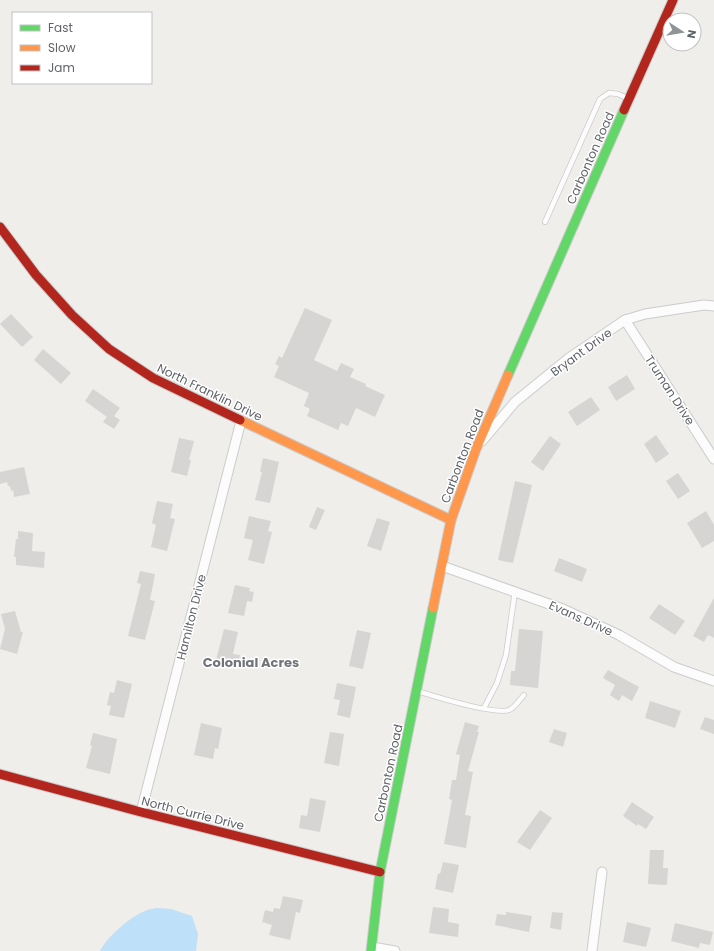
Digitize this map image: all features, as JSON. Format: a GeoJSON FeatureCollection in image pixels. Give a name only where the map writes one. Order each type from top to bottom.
{"type":"FeatureCollection","features":[{"type":"Feature","properties":{"kind":"street","name":"Carbonton Road"},"geometry":{"type":"LineString","coordinates":[[372,949],[380,872],[451,520],[476,449],[528,327],[673,0]]}},
{"type":"Feature","properties":{"kind":"street","name":"North Franklin Drive"},"geometry":{"type":"LineString","coordinates":[[0,227],[36,275],[72,315],[109,349],[153,378],[451,520]]}},
{"type":"Feature","properties":{"kind":"street","name":"Bryant Drive"},"geometry":{"type":"LineString","coordinates":[[476,449],[515,402],[569,358],[625,320],[645,314],[704,305],[714,306]]}},
{"type":"Feature","properties":{"kind":"street","name":"Truman Drive"},"geometry":{"type":"LineString","coordinates":[[625,320],[714,459]]}},
{"type":"Feature","properties":{"kind":"street","name":"Hamilton Drive"},"geometry":{"type":"LineString","coordinates":[[141,812],[241,421]]}},
{"type":"Feature","properties":{"kind":"street","name":"Evans Drive"},"geometry":{"type":"LineString","coordinates":[[442,566],[563,609],[619,635],[674,666],[714,681]]}},
{"type":"Feature","properties":{"kind":"street","name":"North Currie Drive"},"geometry":{"type":"LineString","coordinates":[[0,774],[141,812],[380,872]]}},
{"type":"Feature","properties":{"kind":"street"},"geometry":{"type":"LineString","coordinates":[[592,951],[602,872]]}},
{"type":"Feature","properties":{"kind":"street"},"geometry":{"type":"LineString","coordinates":[[372,949],[395,951]]}},
{"type":"Feature","properties":{"kind":"lane"},"geometry":{"type":"LineString","coordinates":[[545,222],[600,99],[609,93],[618,94],[629,99]]}},
{"type":"Feature","properties":{"kind":"lane"},"geometry":{"type":"LineString","coordinates":[[484,708],[497,683],[506,655],[514,592]]}},
{"type":"Feature","properties":{"kind":"lane"},"geometry":{"type":"LineString","coordinates":[[417,691],[449,702],[501,711],[512,709],[524,695]]}},
{"type":"Feature","properties":{"kind":"water"},"geometry":{"type":"Polygon","coordinates":[[[157,908],[171,909],[192,916],[198,934],[196,951],[100,951],[113,934],[126,923],[146,910],[157,908]]]}},
{"type":"Feature","properties":{"kind":"building"},"geometry":{"type":"Polygon","coordinates":[[[305,308],[332,320],[314,360],[337,371],[341,363],[354,369],[350,377],[385,395],[375,417],[356,408],[348,426],[341,423],[338,430],[307,416],[310,409],[304,406],[309,393],[274,377],[279,366],[275,364],[279,356],[282,358],[305,308]]]}},
{"type":"Feature","properties":{"kind":"building"},"geometry":{"type":"Polygon","coordinates":[[[11,314],[33,337],[22,347],[0,324],[11,314]]]}},
{"type":"Feature","properties":{"kind":"building"},"geometry":{"type":"Polygon","coordinates":[[[43,349],[71,373],[61,384],[34,360],[43,349]]]}},
{"type":"Feature","properties":{"kind":"building"},"geometry":{"type":"Polygon","coordinates":[[[627,375],[635,389],[616,401],[608,387],[627,375]]]}},
{"type":"Feature","properties":{"kind":"building"},"geometry":{"type":"Polygon","coordinates":[[[93,389],[120,408],[114,416],[120,420],[114,429],[103,422],[107,417],[85,401],[93,389]]]}},
{"type":"Feature","properties":{"kind":"building"},"geometry":{"type":"Polygon","coordinates":[[[591,397],[600,410],[577,426],[568,412],[591,397]]]}},
{"type":"Feature","properties":{"kind":"building"},"geometry":{"type":"Polygon","coordinates":[[[656,435],[669,454],[656,463],[644,444],[656,435]]]}},
{"type":"Feature","properties":{"kind":"building"},"geometry":{"type":"Polygon","coordinates":[[[550,436],[561,444],[543,471],[531,462],[550,436]]]}},
{"type":"Feature","properties":{"kind":"building"},"geometry":{"type":"Polygon","coordinates":[[[179,438],[194,441],[187,476],[171,472],[179,438]]]}},
{"type":"Feature","properties":{"kind":"building"},"geometry":{"type":"Polygon","coordinates":[[[263,458],[279,462],[270,503],[255,500],[262,472],[260,472],[263,458]]]}},
{"type":"Feature","properties":{"kind":"building"},"geometry":{"type":"Polygon","coordinates":[[[24,467],[30,494],[14,497],[13,490],[11,491],[7,482],[0,484],[0,472],[24,467]]]}},
{"type":"Feature","properties":{"kind":"building"},"geometry":{"type":"Polygon","coordinates":[[[678,473],[690,491],[678,499],[666,481],[678,473]]]}},
{"type":"Feature","properties":{"kind":"building"},"geometry":{"type":"Polygon","coordinates":[[[515,481],[532,485],[513,563],[498,560],[515,481]]]}},
{"type":"Feature","properties":{"kind":"building"},"geometry":{"type":"Polygon","coordinates":[[[157,501],[173,504],[170,518],[175,519],[167,551],[151,547],[156,525],[152,523],[157,501]]]}},
{"type":"Feature","properties":{"kind":"building"},"geometry":{"type":"Polygon","coordinates":[[[317,507],[325,510],[316,530],[309,527],[317,507]]]}},
{"type":"Feature","properties":{"kind":"building"},"geometry":{"type":"Polygon","coordinates":[[[706,511],[714,525],[714,541],[702,548],[687,523],[706,511]]]}},
{"type":"Feature","properties":{"kind":"building"},"geometry":{"type":"Polygon","coordinates":[[[249,516],[271,521],[268,531],[272,532],[264,564],[248,560],[253,540],[244,538],[249,516]]]}},
{"type":"Feature","properties":{"kind":"building"},"geometry":{"type":"Polygon","coordinates":[[[377,518],[390,522],[381,551],[367,546],[377,518]]]}},
{"type":"Feature","properties":{"kind":"building"},"geometry":{"type":"Polygon","coordinates":[[[18,531],[33,533],[32,551],[45,552],[44,568],[16,565],[16,557],[14,557],[16,539],[18,539],[18,531]]]}},
{"type":"Feature","properties":{"kind":"building"},"geometry":{"type":"Polygon","coordinates":[[[559,558],[587,569],[582,582],[554,571],[559,558]]]}},
{"type":"Feature","properties":{"kind":"building"},"geometry":{"type":"Polygon","coordinates":[[[140,571],[155,574],[150,600],[155,601],[145,640],[128,636],[141,584],[137,583],[140,571]]]}},
{"type":"Feature","properties":{"kind":"building"},"geometry":{"type":"Polygon","coordinates":[[[235,585],[250,588],[249,591],[254,592],[252,602],[247,601],[244,616],[228,613],[235,585]]]}},
{"type":"Feature","properties":{"kind":"building"},"geometry":{"type":"Polygon","coordinates":[[[714,598],[714,638],[708,635],[704,642],[693,636],[714,598]]]}},
{"type":"Feature","properties":{"kind":"building"},"geometry":{"type":"Polygon","coordinates":[[[659,604],[685,621],[675,635],[649,618],[659,604]]]}},
{"type":"Feature","properties":{"kind":"building"},"geometry":{"type":"Polygon","coordinates":[[[15,611],[21,632],[23,632],[17,654],[0,649],[5,629],[1,614],[15,611]]]}},
{"type":"Feature","properties":{"kind":"building"},"geometry":{"type":"Polygon","coordinates":[[[224,629],[238,632],[233,654],[240,655],[238,665],[216,660],[224,629]]]}},
{"type":"Feature","properties":{"kind":"building"},"geometry":{"type":"Polygon","coordinates":[[[519,629],[543,631],[538,688],[510,685],[511,671],[515,671],[519,629]]]}},
{"type":"Feature","properties":{"kind":"building"},"geometry":{"type":"Polygon","coordinates":[[[357,630],[371,633],[363,669],[349,666],[357,630]]]}},
{"type":"Feature","properties":{"kind":"building"},"geometry":{"type":"Polygon","coordinates":[[[608,670],[639,687],[632,701],[622,695],[619,701],[610,695],[615,685],[603,678],[608,670]]]}},
{"type":"Feature","properties":{"kind":"building"},"geometry":{"type":"Polygon","coordinates":[[[117,680],[132,684],[124,718],[109,715],[111,706],[107,705],[110,692],[114,693],[117,680]]]}},
{"type":"Feature","properties":{"kind":"building"},"geometry":{"type":"Polygon","coordinates":[[[337,683],[356,687],[350,718],[337,715],[340,700],[334,699],[337,683]]]}},
{"type":"Feature","properties":{"kind":"building"},"geometry":{"type":"Polygon","coordinates":[[[650,701],[681,711],[675,728],[645,718],[650,701]]]}},
{"type":"Feature","properties":{"kind":"building"},"geometry":{"type":"Polygon","coordinates":[[[705,717],[714,720],[714,734],[700,729],[705,717]]]}},
{"type":"Feature","properties":{"kind":"building"},"geometry":{"type":"Polygon","coordinates":[[[465,722],[479,726],[477,732],[479,732],[468,771],[473,772],[465,815],[471,816],[466,848],[444,844],[452,800],[449,799],[452,780],[456,780],[460,755],[456,754],[465,722]]]}},
{"type":"Feature","properties":{"kind":"building"},"geometry":{"type":"Polygon","coordinates":[[[201,723],[222,728],[218,749],[215,748],[213,759],[194,755],[201,723]]]}},
{"type":"Feature","properties":{"kind":"building"},"geometry":{"type":"Polygon","coordinates":[[[554,729],[567,733],[563,747],[549,742],[554,729]]]}},
{"type":"Feature","properties":{"kind":"building"},"geometry":{"type":"Polygon","coordinates":[[[330,732],[344,734],[339,766],[324,763],[330,732]]]}},
{"type":"Feature","properties":{"kind":"building"},"geometry":{"type":"Polygon","coordinates":[[[93,733],[117,739],[110,774],[86,768],[92,746],[90,745],[93,733]]]}},
{"type":"Feature","properties":{"kind":"building"},"geometry":{"type":"Polygon","coordinates":[[[310,798],[326,801],[320,832],[299,828],[301,815],[307,816],[310,798]]]}},
{"type":"Feature","properties":{"kind":"building"},"geometry":{"type":"Polygon","coordinates":[[[632,802],[654,817],[646,829],[638,824],[637,826],[623,816],[632,802]]]}},
{"type":"Feature","properties":{"kind":"building"},"geometry":{"type":"Polygon","coordinates":[[[540,810],[552,818],[530,850],[517,842],[540,810]]]}},
{"type":"Feature","properties":{"kind":"building"},"geometry":{"type":"Polygon","coordinates":[[[650,850],[664,850],[663,868],[668,868],[667,885],[648,884],[650,850]]]}},
{"type":"Feature","properties":{"kind":"building"},"geometry":{"type":"Polygon","coordinates":[[[443,862],[459,865],[453,893],[435,889],[438,873],[440,874],[443,862]]]}},
{"type":"Feature","properties":{"kind":"building"},"geometry":{"type":"Polygon","coordinates":[[[283,896],[303,900],[300,913],[296,912],[290,940],[269,935],[272,925],[262,922],[265,910],[273,912],[274,908],[280,909],[283,896]]]}},
{"type":"Feature","properties":{"kind":"building"},"geometry":{"type":"Polygon","coordinates":[[[433,907],[449,909],[448,922],[459,924],[458,937],[429,933],[433,907]]]}},
{"type":"Feature","properties":{"kind":"building"},"geometry":{"type":"Polygon","coordinates":[[[506,912],[532,916],[529,932],[495,925],[497,914],[506,915],[506,912]]]}},
{"type":"Feature","properties":{"kind":"building"},"geometry":{"type":"Polygon","coordinates":[[[552,912],[563,913],[561,930],[550,928],[552,912]]]}},
{"type":"Feature","properties":{"kind":"building"},"geometry":{"type":"Polygon","coordinates":[[[627,922],[651,928],[646,947],[623,942],[627,922]]]}},
{"type":"Feature","properties":{"kind":"building"},"geometry":{"type":"Polygon","coordinates":[[[675,923],[713,932],[710,945],[700,943],[699,948],[671,941],[675,923]]]}},
{"type":"Feature","properties":{"kind":"traffic: fast"},"geometry":{"type":"LineString","coordinates":[[508,375],[624,110]]}},
{"type":"Feature","properties":{"kind":"traffic: fast"},"geometry":{"type":"LineString","coordinates":[[371,951],[380,872],[433,608]]}},
{"type":"Feature","properties":{"kind":"traffic: slow"},"geometry":{"type":"LineString","coordinates":[[433,608],[451,520],[476,449],[508,375]]}},
{"type":"Feature","properties":{"kind":"traffic: slow"},"geometry":{"type":"LineString","coordinates":[[240,420],[451,520]]}},
{"type":"Feature","properties":{"kind":"traffic: jam"},"geometry":{"type":"LineString","coordinates":[[624,110],[673,0]]}},
{"type":"Feature","properties":{"kind":"traffic: jam"},"geometry":{"type":"LineString","coordinates":[[0,227],[36,275],[72,315],[109,349],[153,378],[240,420]]}},
{"type":"Feature","properties":{"kind":"traffic: jam"},"geometry":{"type":"LineString","coordinates":[[0,774],[141,812],[380,872]]}},
{"type":"Feature","properties":{"kind":"district","name":"Colonial Acres"},"geometry":{"type":"Point","coordinates":[251,662]}}]}
